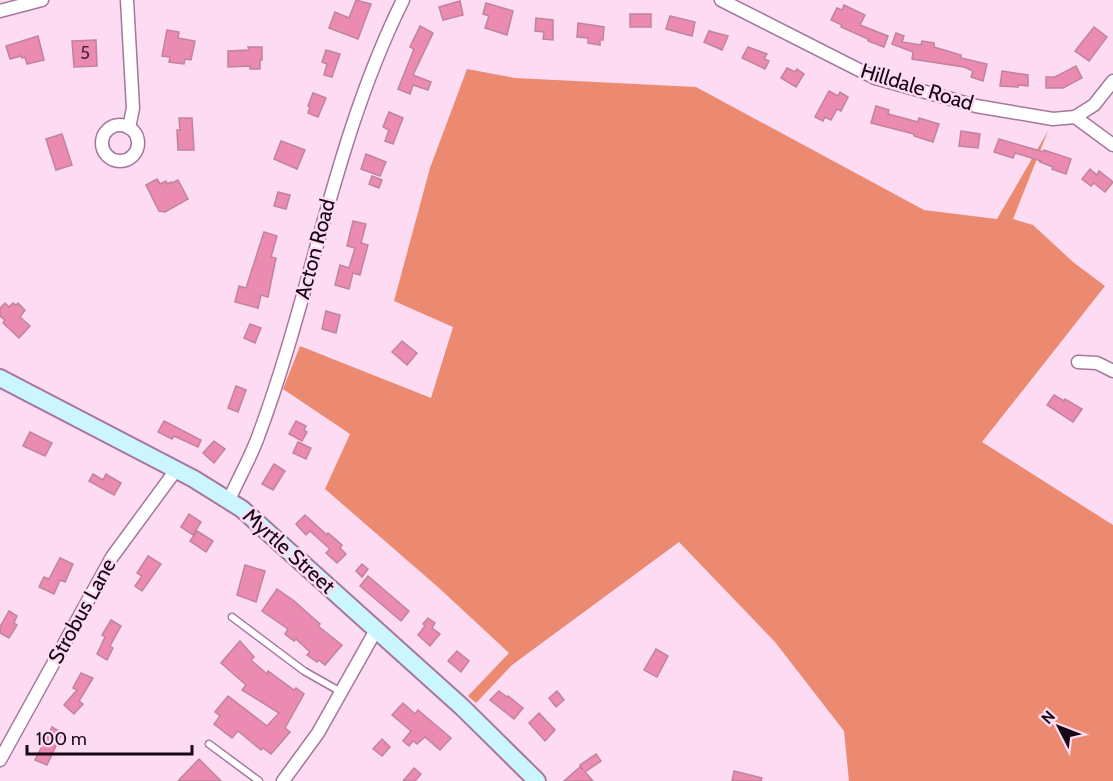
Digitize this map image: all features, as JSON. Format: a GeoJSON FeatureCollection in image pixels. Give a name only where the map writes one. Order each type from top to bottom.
{"type":"FeatureCollection","features":[{"type":"Feature","properties":{"kind":"street"},"geometry":{"type":"LineString","coordinates":[[0,11],[42,0]]}},
{"type":"Feature","properties":{"kind":"street"},"geometry":{"type":"LineString","coordinates":[[127,0],[133,108],[129,128]]}},
{"type":"Feature","properties":{"kind":"street","name":"Acton Road"},"geometry":{"type":"LineString","coordinates":[[229,500],[264,421],[284,360],[338,168],[379,52],[403,0]]}},
{"type":"Feature","properties":{"kind":"street","name":"Hilldale Road"},"geometry":{"type":"LineString","coordinates":[[721,0],[875,78],[939,97],[1010,112],[1053,118],[1075,117]]}},
{"type":"Feature","properties":{"kind":"street"},"geometry":{"type":"LineString","coordinates":[[1113,81],[1094,105],[1075,117],[1113,145]]}},
{"type":"Feature","properties":{"kind":"street"},"geometry":{"type":"LineString","coordinates":[[1078,363],[1097,363],[1113,371]]}},
{"type":"Feature","properties":{"kind":"street","name":"Myrtle Street"},"geometry":{"type":"LineString","coordinates":[[0,378],[229,500],[268,531],[484,727],[537,781]]}},
{"type":"Feature","properties":{"kind":"street","name":"Strobus Lane"},"geometry":{"type":"LineString","coordinates":[[0,760],[112,556],[176,470]]}},
{"type":"Feature","properties":{"kind":"street"},"geometry":{"type":"LineString","coordinates":[[283,781],[314,739],[376,630]]}},
{"type":"Feature","properties":{"kind":"lane"},"geometry":{"type":"LineString","coordinates":[[232,617],[304,671],[341,692]]}},
{"type":"Feature","properties":{"kind":"lane"},"geometry":{"type":"LineString","coordinates":[[209,744],[259,781]]}},
{"type":"Feature","properties":{"kind":"shaded area"},"geometry":{"type":"Polygon","coordinates":[[[467,69],[515,78],[696,87],[924,210],[997,219],[1048,131],[1013,219],[1033,225],[1073,262],[1105,286],[982,442],[1113,525],[1113,781],[849,781],[844,731],[775,642],[679,542],[512,665],[476,703],[468,696],[509,653],[439,588],[325,489],[350,434],[283,389],[300,346],[431,398],[453,327],[394,301],[430,168],[467,69]]]}},
{"type":"Feature","properties":{"kind":"building"},"geometry":{"type":"Polygon","coordinates":[[[356,0],[371,4],[358,39],[329,28],[335,12],[349,18],[356,0]]]}},
{"type":"Feature","properties":{"kind":"building"},"geometry":{"type":"Polygon","coordinates":[[[460,1],[463,15],[443,20],[439,7],[460,1]]]}},
{"type":"Feature","properties":{"kind":"building"},"geometry":{"type":"Polygon","coordinates":[[[486,3],[513,11],[507,35],[485,28],[489,16],[483,14],[486,3]]]}},
{"type":"Feature","properties":{"kind":"building"},"geometry":{"type":"Polygon","coordinates":[[[844,5],[865,15],[860,25],[888,36],[884,47],[868,41],[831,20],[837,8],[842,10],[844,5]]]}},
{"type":"Feature","properties":{"kind":"building"},"geometry":{"type":"Polygon","coordinates":[[[630,14],[651,14],[651,27],[630,27],[630,14]]]}},
{"type":"Feature","properties":{"kind":"building"},"geometry":{"type":"Polygon","coordinates":[[[670,16],[695,22],[692,36],[666,29],[670,16]]]}},
{"type":"Feature","properties":{"kind":"building"},"geometry":{"type":"Polygon","coordinates":[[[536,18],[553,20],[553,40],[543,39],[544,32],[535,31],[536,18]]]}},
{"type":"Feature","properties":{"kind":"building"},"geometry":{"type":"Polygon","coordinates":[[[578,23],[604,27],[603,40],[600,40],[600,45],[588,43],[588,38],[577,37],[578,23]]]}},
{"type":"Feature","properties":{"kind":"building"},"geometry":{"type":"Polygon","coordinates":[[[420,26],[433,33],[413,75],[431,82],[428,90],[413,85],[410,94],[398,89],[414,49],[410,47],[420,26]]]}},
{"type":"Feature","properties":{"kind":"building"},"geometry":{"type":"Polygon","coordinates":[[[1094,27],[1107,37],[1089,61],[1075,51],[1094,27]]]}},
{"type":"Feature","properties":{"kind":"building"},"geometry":{"type":"Polygon","coordinates":[[[167,30],[179,32],[178,38],[195,41],[191,60],[185,59],[184,64],[169,62],[170,57],[162,56],[167,30]]]}},
{"type":"Feature","properties":{"kind":"building"},"geometry":{"type":"Polygon","coordinates":[[[709,31],[728,36],[722,50],[704,42],[709,31]]]}},
{"type":"Feature","properties":{"kind":"building"},"geometry":{"type":"Polygon","coordinates":[[[896,33],[904,36],[902,42],[921,45],[922,41],[934,43],[934,47],[961,55],[961,58],[987,64],[983,81],[971,77],[973,71],[964,67],[912,59],[913,52],[892,44],[896,33]]]}},
{"type":"Feature","properties":{"kind":"building"},"geometry":{"type":"Polygon","coordinates":[[[38,36],[44,60],[27,64],[25,57],[10,59],[6,46],[38,36]]]}},
{"type":"Feature","properties":{"kind":"building"},"geometry":{"type":"Polygon","coordinates":[[[96,40],[97,66],[74,67],[72,41],[96,40]]]}},
{"type":"Feature","properties":{"kind":"building"},"geometry":{"type":"Polygon","coordinates":[[[248,47],[262,47],[260,69],[250,69],[250,66],[228,67],[228,51],[249,50],[248,47]]]}},
{"type":"Feature","properties":{"kind":"building"},"geometry":{"type":"Polygon","coordinates":[[[748,47],[767,54],[764,59],[769,61],[765,69],[742,58],[748,47]]]}},
{"type":"Feature","properties":{"kind":"building"},"geometry":{"type":"Polygon","coordinates":[[[326,50],[340,54],[332,77],[324,75],[327,64],[322,62],[326,50]]]}},
{"type":"Feature","properties":{"kind":"building"},"geometry":{"type":"Polygon","coordinates":[[[1076,66],[1082,78],[1063,88],[1046,88],[1046,77],[1055,77],[1076,66]]]}},
{"type":"Feature","properties":{"kind":"building"},"geometry":{"type":"Polygon","coordinates":[[[787,68],[795,72],[797,69],[804,74],[796,87],[781,78],[787,68]]]}},
{"type":"Feature","properties":{"kind":"building"},"geometry":{"type":"Polygon","coordinates":[[[1002,71],[1028,75],[1028,86],[1000,86],[1002,71]]]}},
{"type":"Feature","properties":{"kind":"building"},"geometry":{"type":"Polygon","coordinates":[[[829,91],[838,96],[840,92],[848,97],[841,111],[837,109],[831,120],[825,117],[823,121],[815,117],[829,91]]]}},
{"type":"Feature","properties":{"kind":"building"},"geometry":{"type":"Polygon","coordinates":[[[313,93],[326,98],[318,117],[308,113],[313,93]]]}},
{"type":"Feature","properties":{"kind":"building"},"geometry":{"type":"Polygon","coordinates":[[[876,106],[889,110],[888,114],[918,122],[919,118],[939,124],[933,142],[914,136],[914,134],[871,123],[876,106]]]}},
{"type":"Feature","properties":{"kind":"building"},"geometry":{"type":"Polygon","coordinates":[[[389,112],[403,118],[393,144],[385,141],[389,130],[383,127],[389,112]]]}},
{"type":"Feature","properties":{"kind":"building"},"geometry":{"type":"Polygon","coordinates":[[[179,118],[192,118],[194,150],[178,150],[179,118]]]}},
{"type":"Feature","properties":{"kind":"building"},"geometry":{"type":"Polygon","coordinates":[[[961,131],[980,134],[978,148],[959,146],[961,131]]]}},
{"type":"Feature","properties":{"kind":"building"},"geometry":{"type":"Polygon","coordinates":[[[62,134],[72,165],[56,170],[46,139],[62,134]]]}},
{"type":"Feature","properties":{"kind":"building"},"geometry":{"type":"Polygon","coordinates":[[[999,139],[1071,159],[1066,174],[1052,169],[1053,167],[1041,161],[1015,153],[1013,158],[994,152],[999,139]]]}},
{"type":"Feature","properties":{"kind":"building"},"geometry":{"type":"Polygon","coordinates":[[[281,141],[305,150],[297,169],[274,159],[281,141]]]}},
{"type":"Feature","properties":{"kind":"building"},"geometry":{"type":"Polygon","coordinates":[[[366,154],[386,162],[380,176],[361,169],[366,154]]]}},
{"type":"Feature","properties":{"kind":"building"},"geometry":{"type":"Polygon","coordinates":[[[1090,169],[1097,175],[1099,171],[1113,182],[1105,192],[1094,183],[1091,186],[1082,179],[1090,169]]]}},
{"type":"Feature","properties":{"kind":"building"},"geometry":{"type":"Polygon","coordinates":[[[372,176],[382,180],[379,188],[369,184],[372,176]]]}},
{"type":"Feature","properties":{"kind":"building"},"geometry":{"type":"Polygon","coordinates":[[[157,179],[160,184],[178,180],[188,199],[165,212],[159,211],[146,185],[157,179]]]}},
{"type":"Feature","properties":{"kind":"building"},"geometry":{"type":"Polygon","coordinates":[[[278,192],[290,195],[286,209],[274,206],[278,192]]]}},
{"type":"Feature","properties":{"kind":"building"},"geometry":{"type":"Polygon","coordinates":[[[353,221],[366,224],[361,243],[368,245],[360,275],[353,273],[349,289],[335,285],[340,265],[349,268],[355,248],[347,246],[353,221]]]}},
{"type":"Feature","properties":{"kind":"building"},"geometry":{"type":"Polygon","coordinates":[[[264,232],[277,236],[271,257],[276,258],[268,297],[261,295],[258,308],[235,302],[239,286],[246,288],[264,232]]]}},
{"type":"Feature","properties":{"kind":"building"},"geometry":{"type":"Polygon","coordinates":[[[5,303],[9,307],[13,303],[16,305],[18,303],[25,310],[20,317],[30,326],[19,338],[3,323],[5,320],[0,316],[0,308],[5,303]]]}},
{"type":"Feature","properties":{"kind":"building"},"geometry":{"type":"Polygon","coordinates":[[[326,311],[340,315],[336,333],[322,329],[326,311]]]}},
{"type":"Feature","properties":{"kind":"building"},"geometry":{"type":"Polygon","coordinates":[[[250,324],[261,328],[255,343],[244,338],[250,324]]]}},
{"type":"Feature","properties":{"kind":"building"},"geometry":{"type":"Polygon","coordinates":[[[402,341],[417,353],[407,365],[392,352],[402,341]]]}},
{"type":"Feature","properties":{"kind":"building"},"geometry":{"type":"Polygon","coordinates":[[[236,386],[246,390],[238,412],[228,408],[236,386]]]}},
{"type":"Feature","properties":{"kind":"building"},"geometry":{"type":"Polygon","coordinates":[[[1054,395],[1082,409],[1073,422],[1047,405],[1054,395]]]}},
{"type":"Feature","properties":{"kind":"building"},"geometry":{"type":"Polygon","coordinates":[[[164,421],[201,440],[198,447],[174,436],[172,439],[158,432],[164,421]]]}},
{"type":"Feature","properties":{"kind":"building"},"geometry":{"type":"Polygon","coordinates":[[[296,421],[306,426],[304,430],[307,432],[302,441],[289,434],[296,421]]]}},
{"type":"Feature","properties":{"kind":"building"},"geometry":{"type":"Polygon","coordinates":[[[30,432],[52,443],[45,456],[23,446],[30,432]]]}},
{"type":"Feature","properties":{"kind":"building"},"geometry":{"type":"Polygon","coordinates":[[[214,441],[225,449],[214,463],[203,453],[214,441]]]}},
{"type":"Feature","properties":{"kind":"building"},"geometry":{"type":"Polygon","coordinates":[[[298,442],[311,448],[306,459],[293,453],[298,442]]]}},
{"type":"Feature","properties":{"kind":"building"},"geometry":{"type":"Polygon","coordinates":[[[274,464],[285,471],[273,490],[262,484],[274,464]]]}},
{"type":"Feature","properties":{"kind":"building"},"geometry":{"type":"Polygon","coordinates":[[[93,474],[103,480],[106,474],[121,483],[114,495],[89,481],[93,474]]]}},
{"type":"Feature","properties":{"kind":"building"},"geometry":{"type":"Polygon","coordinates":[[[189,514],[201,522],[193,535],[181,527],[189,514]]]}},
{"type":"Feature","properties":{"kind":"building"},"geometry":{"type":"Polygon","coordinates":[[[305,515],[342,545],[340,548],[346,554],[337,563],[326,553],[330,549],[310,531],[306,535],[296,524],[305,515]]]}},
{"type":"Feature","properties":{"kind":"building"},"geometry":{"type":"Polygon","coordinates":[[[197,531],[213,541],[206,552],[190,541],[197,531]]]}},
{"type":"Feature","properties":{"kind":"building"},"geometry":{"type":"Polygon","coordinates":[[[148,556],[161,564],[142,591],[135,586],[142,576],[137,573],[148,556]]]}},
{"type":"Feature","properties":{"kind":"building"},"geometry":{"type":"Polygon","coordinates":[[[60,558],[73,564],[65,582],[60,580],[54,594],[39,587],[44,577],[49,579],[60,558]]]}},
{"type":"Feature","properties":{"kind":"building"},"geometry":{"type":"Polygon","coordinates":[[[362,564],[368,569],[362,577],[356,571],[362,564]]]}},
{"type":"Feature","properties":{"kind":"building"},"geometry":{"type":"Polygon","coordinates":[[[245,565],[265,571],[256,602],[237,595],[245,565]]]}},
{"type":"Feature","properties":{"kind":"building"},"geometry":{"type":"Polygon","coordinates":[[[368,576],[409,611],[401,621],[360,586],[368,576]]]}},
{"type":"Feature","properties":{"kind":"building"},"geometry":{"type":"Polygon","coordinates":[[[277,589],[293,600],[320,624],[318,626],[342,645],[325,665],[307,655],[310,652],[296,639],[294,641],[285,634],[288,629],[262,611],[277,589]]]}},
{"type":"Feature","properties":{"kind":"building"},"geometry":{"type":"Polygon","coordinates":[[[9,611],[17,616],[14,623],[17,625],[9,638],[0,633],[0,627],[9,611]]]}},
{"type":"Feature","properties":{"kind":"building"},"geometry":{"type":"Polygon","coordinates":[[[428,618],[435,623],[432,628],[440,634],[430,646],[418,635],[428,618]]]}},
{"type":"Feature","properties":{"kind":"building"},"geometry":{"type":"Polygon","coordinates":[[[111,620],[121,626],[110,646],[113,648],[107,660],[97,654],[105,637],[102,635],[111,620]]]}},
{"type":"Feature","properties":{"kind":"building"},"geometry":{"type":"Polygon","coordinates":[[[240,641],[254,657],[251,660],[267,674],[268,671],[294,690],[296,688],[304,694],[285,728],[290,732],[271,754],[263,748],[261,750],[238,731],[232,738],[214,724],[220,716],[215,712],[228,696],[267,726],[279,713],[242,690],[246,685],[221,663],[240,641]]]}},
{"type":"Feature","properties":{"kind":"building"},"geometry":{"type":"Polygon","coordinates":[[[656,649],[668,656],[657,677],[644,670],[656,649]]]}},
{"type":"Feature","properties":{"kind":"building"},"geometry":{"type":"Polygon","coordinates":[[[457,651],[469,661],[461,672],[448,661],[457,651]]]}},
{"type":"Feature","properties":{"kind":"building"},"geometry":{"type":"Polygon","coordinates":[[[81,673],[93,678],[79,701],[83,704],[74,714],[64,705],[77,690],[73,688],[81,673]]]}},
{"type":"Feature","properties":{"kind":"building"},"geometry":{"type":"Polygon","coordinates":[[[499,691],[523,708],[514,719],[490,700],[499,691]]]}},
{"type":"Feature","properties":{"kind":"building"},"geometry":{"type":"Polygon","coordinates":[[[557,691],[564,700],[556,707],[549,698],[557,691]]]}},
{"type":"Feature","properties":{"kind":"building"},"geometry":{"type":"Polygon","coordinates":[[[403,703],[415,714],[418,710],[451,738],[440,750],[425,737],[417,744],[413,741],[409,746],[403,741],[411,731],[392,715],[403,703]]]}},
{"type":"Feature","properties":{"kind":"building"},"geometry":{"type":"Polygon","coordinates":[[[539,713],[555,730],[545,741],[529,723],[539,713]]]}},
{"type":"Feature","properties":{"kind":"building"},"geometry":{"type":"Polygon","coordinates":[[[52,727],[62,733],[47,765],[35,760],[52,727]]]}},
{"type":"Feature","properties":{"kind":"building"},"geometry":{"type":"Polygon","coordinates":[[[382,739],[390,747],[382,756],[373,749],[382,739]]]}},
{"type":"Feature","properties":{"kind":"building"},"geometry":{"type":"Polygon","coordinates":[[[596,754],[601,761],[585,772],[593,781],[564,781],[580,767],[583,770],[580,765],[596,754]]]}},
{"type":"Feature","properties":{"kind":"building"},"geometry":{"type":"Polygon","coordinates":[[[199,759],[221,781],[178,781],[199,759]]]}},
{"type":"Feature","properties":{"kind":"building"},"geometry":{"type":"Polygon","coordinates":[[[414,768],[421,774],[415,781],[403,781],[414,768]]]}},
{"type":"Feature","properties":{"kind":"building"},"geometry":{"type":"Polygon","coordinates":[[[734,771],[762,778],[761,781],[732,781],[734,771]]]}}]}
